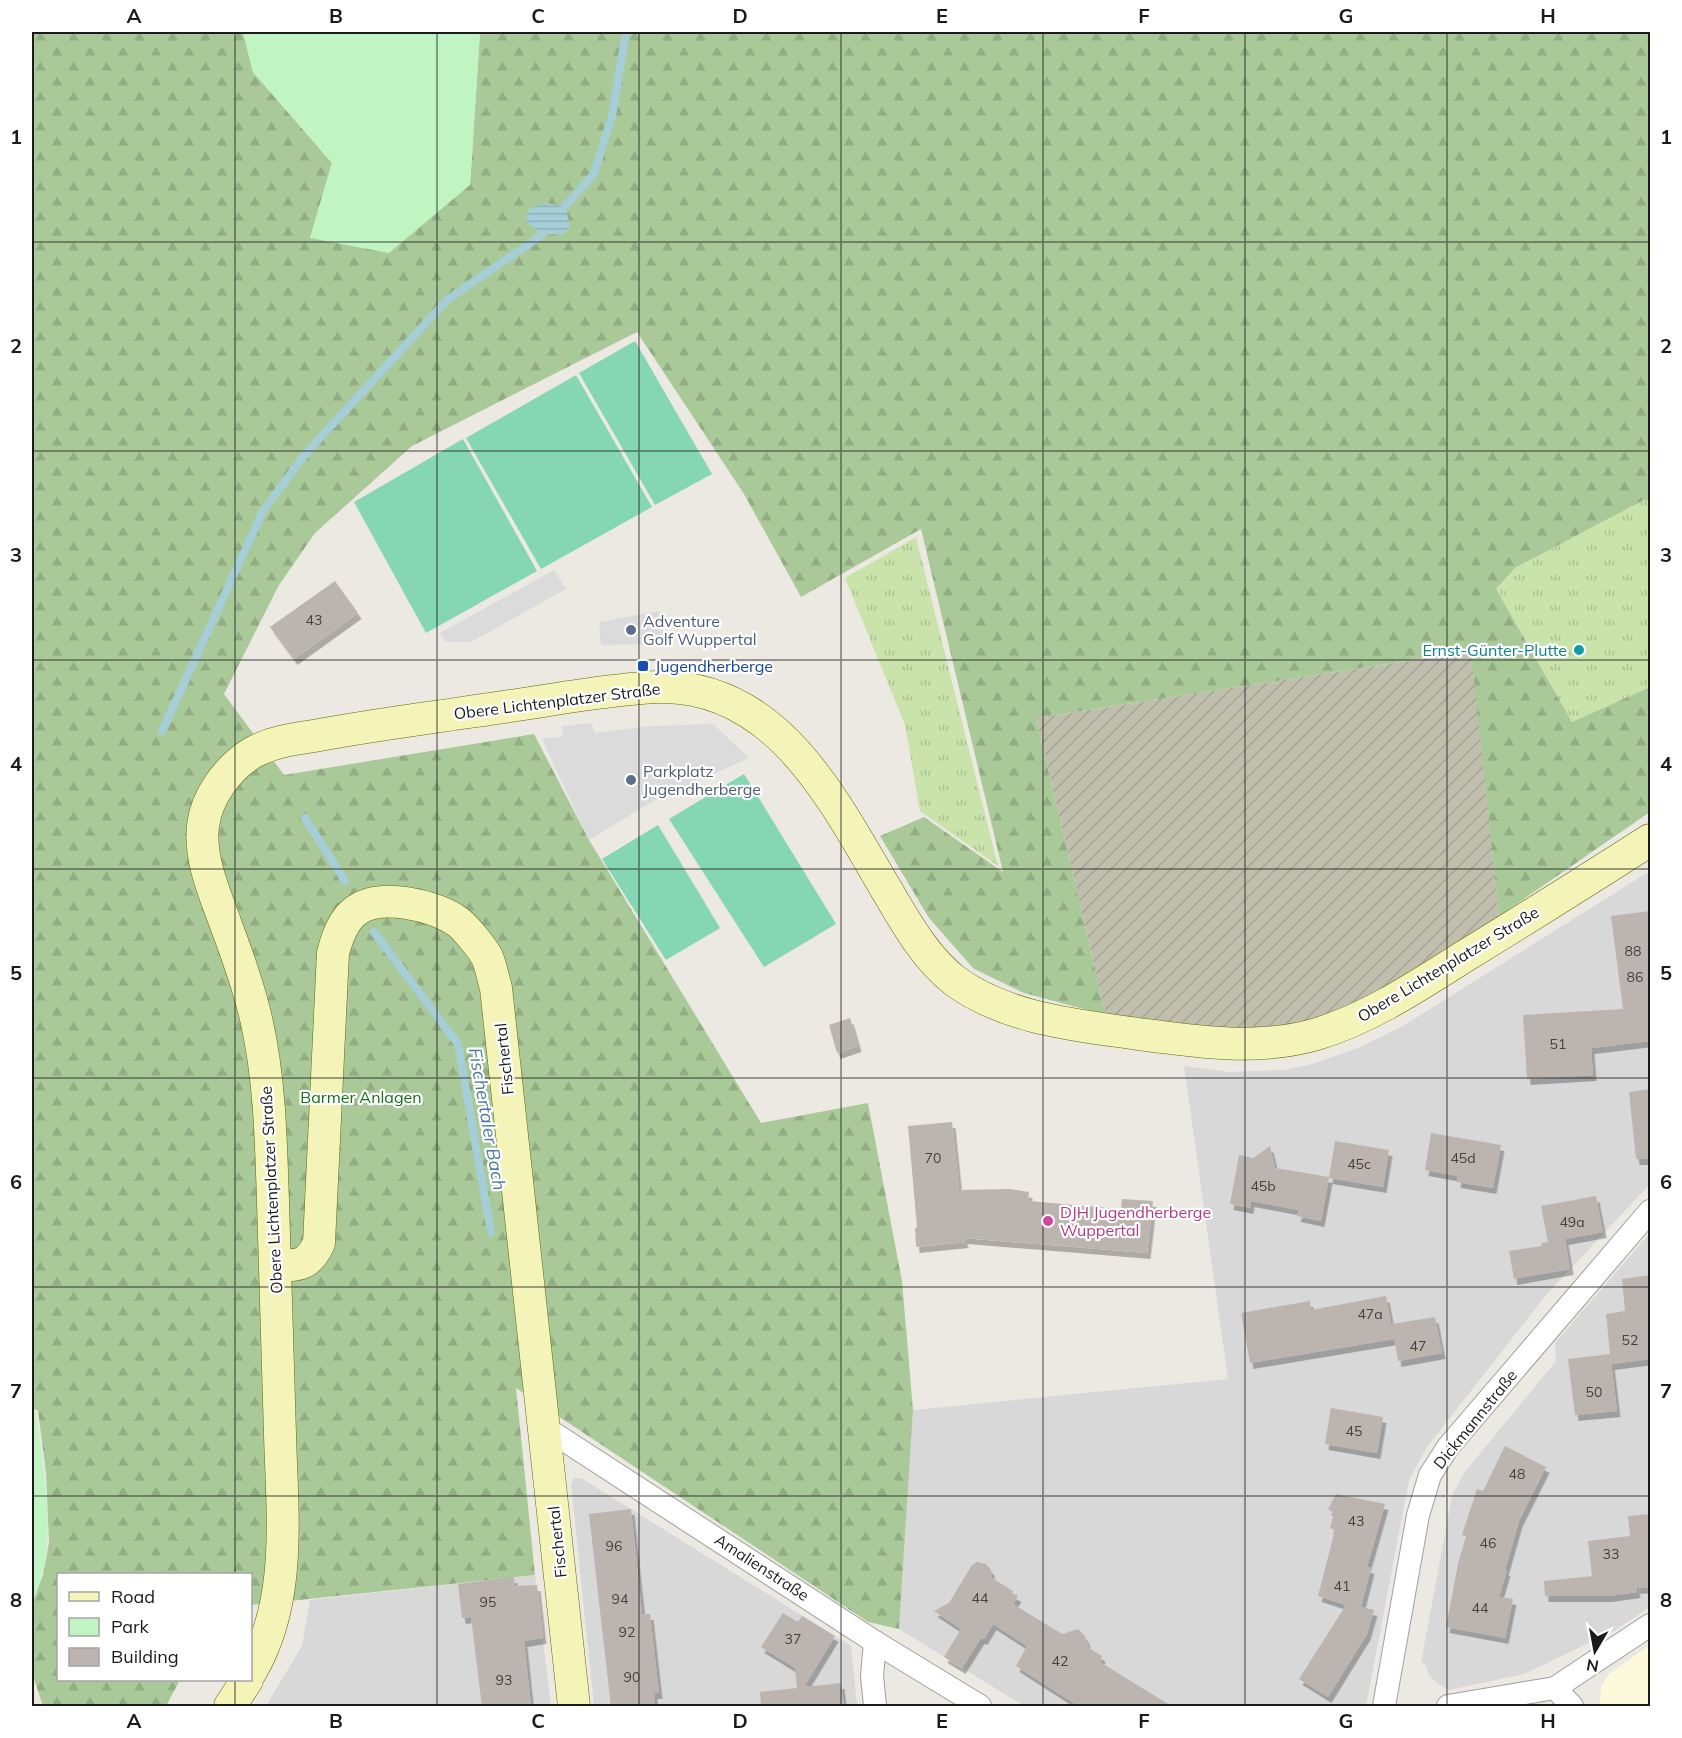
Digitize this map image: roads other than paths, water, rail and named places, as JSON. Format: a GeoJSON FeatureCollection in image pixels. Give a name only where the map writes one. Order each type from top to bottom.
{"type":"FeatureCollection","features":[{"type":"Feature","properties":{"kind":"main road","name":"Obere Lichtenplatzer Straße"},"geometry":{"type":"LineString","coordinates":[[252,1670],[261,1656],[271,1630],[282,1573],[276,1266],[269,1100],[257,1023],[241,966],[204,856],[202,832],[206,808],[222,781],[250,754],[278,742],[349,729],[631,688],[666,686],[728,700],[762,721],[784,739],[808,766],[836,805],[920,944],[947,976],[975,995],[1008,1008],[1064,1023],[1165,1038],[1231,1044],[1278,1042],[1319,1033],[1358,1018],[1425,981],[1650,840]]}},
{"type":"Feature","properties":{"kind":"main road","name":"Fischertal"},"geometry":{"type":"LineString","coordinates":[[276,1266],[303,1264],[313,1256],[319,1243],[333,953],[338,934],[356,910],[371,903],[416,903],[437,910],[459,922],[486,956],[496,988],[574,1707]]}},
{"type":"Feature","properties":{"kind":"main road"},"geometry":{"type":"LineString","coordinates":[[230,1707],[246,1681]]}},
{"type":"Feature","properties":{"kind":"street","name":"Dickmannstraße"},"geometry":{"type":"LineString","coordinates":[[1384,1707],[1418,1515],[1430,1475],[1448,1447],[1650,1211]]}},
{"type":"Feature","properties":{"kind":"street","name":"Amalienstraße"},"geometry":{"type":"LineString","coordinates":[[544,1427],[980,1707]]}},
{"type":"Feature","properties":{"kind":"street"},"geometry":{"type":"LineString","coordinates":[[1448,1707],[1556,1688],[1650,1625]]}},
{"type":"Feature","properties":{"kind":"street"},"geometry":{"type":"LineString","coordinates":[[875,1641],[872,1676],[875,1707]]}},
{"type":"Feature","properties":{"kind":"street"},"geometry":{"type":"LineString","coordinates":[[1556,1688],[1572,1707]]}},
{"type":"Feature","properties":{"kind":"water"},"geometry":{"type":"Polygon","coordinates":[[[545,203],[565,206],[570,226],[564,234],[542,235],[526,221],[528,210],[545,203]]]}},
{"type":"Feature","properties":{"kind":"waterway"},"geometry":{"type":"LineString","coordinates":[[565,206],[594,174],[612,116],[626,32]]}},
{"type":"Feature","properties":{"kind":"waterway"},"geometry":{"type":"LineString","coordinates":[[162,731],[263,511],[307,452],[447,300],[542,235]]}},
{"type":"Feature","properties":{"kind":"waterway","name":"Fischertaler Bach"},"geometry":{"type":"LineString","coordinates":[[305,818],[345,881]]}},
{"type":"Feature","properties":{"kind":"waterway","name":"Fischertaler Bach"},"geometry":{"type":"LineString","coordinates":[[374,932],[458,1044],[491,1232]]}},
{"type":"Feature","properties":{"kind":"place","name":"Adventure Golf Wuppertal"},"geometry":{"type":"Point","coordinates":[631,630]}},
{"type":"Feature","properties":{"kind":"place","name":"Ernst-Günter-Plutte"},"geometry":{"type":"Point","coordinates":[1579,650]}},
{"type":"Feature","properties":{"kind":"place","name":"Jugendherberge"},"geometry":{"type":"Point","coordinates":[643,666]}},
{"type":"Feature","properties":{"kind":"place","name":"Parkplatz Jugendherberge"},"geometry":{"type":"Point","coordinates":[631,780]}},
{"type":"Feature","properties":{"kind":"place","name":"DJH Jugendherberge Wuppertal"},"geometry":{"type":"Point","coordinates":[1048,1221]}},
{"type":"Feature","properties":{"kind":"park label","name":"Barmer Anlagen"},"geometry":{"type":"Point","coordinates":[361,1097]}}]}
